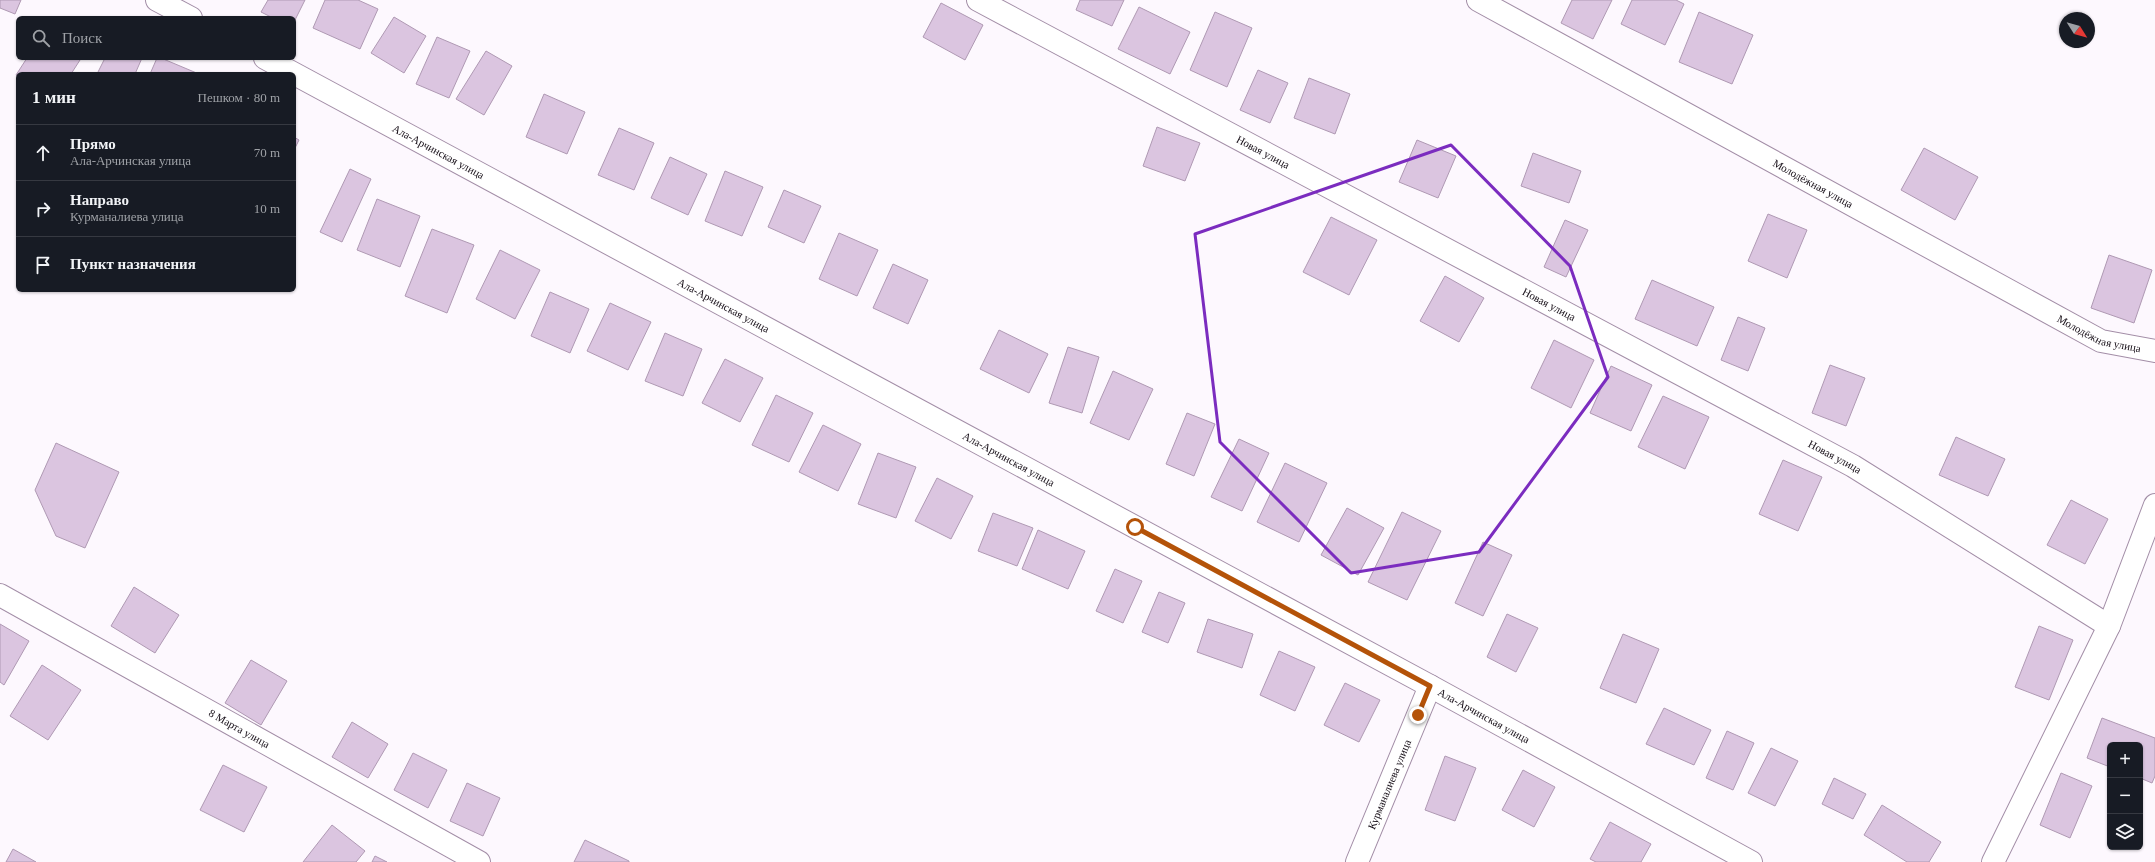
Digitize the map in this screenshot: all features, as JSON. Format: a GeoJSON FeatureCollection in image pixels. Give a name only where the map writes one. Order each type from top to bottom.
{"type":"FeatureCollection","features":[{"type":"Feature","properties":{"kind":"street"},"geometry":{"type":"LineString","coordinates":[[157,0],[187,16]]}},
{"type":"Feature","properties":{"kind":"street","name":"Новая улица"},"geometry":{"type":"LineString","coordinates":[[978,0],[1853,466],[2109,626]]}},
{"type":"Feature","properties":{"kind":"street","name":"Молодёжная улица"},"geometry":{"type":"LineString","coordinates":[[1478,0],[2101,341],[2155,351]]}},
{"type":"Feature","properties":{"kind":"street","name":"Ала-Арчинская улица"},"geometry":{"type":"LineString","coordinates":[[269,60],[291,72]]}},
{"type":"Feature","properties":{"kind":"street","name":"Ала-Арчинская улица"},"geometry":{"type":"LineString","coordinates":[[296,75],[1430,686],[1751,862]]}},
{"type":"Feature","properties":{"kind":"street"},"geometry":{"type":"LineString","coordinates":[[1993,862],[2109,626],[2155,505]]}},
{"type":"Feature","properties":{"kind":"street","name":"8 Марта улица"},"geometry":{"type":"LineString","coordinates":[[0,595],[479,862]]}},
{"type":"Feature","properties":{"kind":"street","name":"Курманалиева улица"},"geometry":{"type":"LineString","coordinates":[[1357,862],[1430,686]]}},
{"type":"Feature","properties":{"kind":"highlighted area"},"geometry":{"type":"Polygon","coordinates":[[[1451,145],[1570,266],[1608,377],[1479,552],[1351,573],[1220,442],[1195,234],[1451,145]]]}},
{"type":"Feature","properties":{"kind":"building"},"geometry":{"type":"Polygon","coordinates":[[[0,0],[21,0],[15,14],[0,8],[0,0]]]}},
{"type":"Feature","properties":{"kind":"building"},"geometry":{"type":"Polygon","coordinates":[[[268,0],[305,0],[296,18],[296,16],[269,16],[261,12],[268,0]]]}},
{"type":"Feature","properties":{"kind":"building"},"geometry":{"type":"Polygon","coordinates":[[[325,0],[358,0],[378,9],[360,49],[313,28],[325,0]]]}},
{"type":"Feature","properties":{"kind":"building"},"geometry":{"type":"Polygon","coordinates":[[[1080,0],[1124,0],[1112,26],[1076,10],[1080,0]]]}},
{"type":"Feature","properties":{"kind":"building"},"geometry":{"type":"Polygon","coordinates":[[[1572,0],[1612,0],[1593,39],[1561,23],[1572,0]]]}},
{"type":"Feature","properties":{"kind":"building"},"geometry":{"type":"Polygon","coordinates":[[[1632,0],[1676,0],[1684,4],[1665,45],[1621,24],[1632,0]]]}},
{"type":"Feature","properties":{"kind":"building"},"geometry":{"type":"Polygon","coordinates":[[[941,3],[983,25],[965,60],[923,37],[941,3]]]}},
{"type":"Feature","properties":{"kind":"building"},"geometry":{"type":"Polygon","coordinates":[[[1139,7],[1190,32],[1170,74],[1118,49],[1139,7]]]}},
{"type":"Feature","properties":{"kind":"building"},"geometry":{"type":"Polygon","coordinates":[[[1215,12],[1252,28],[1227,87],[1190,70],[1215,12]]]}},
{"type":"Feature","properties":{"kind":"building"},"geometry":{"type":"Polygon","coordinates":[[[1699,12],[1753,35],[1732,84],[1679,62],[1699,12]]]}},
{"type":"Feature","properties":{"kind":"building"},"geometry":{"type":"Polygon","coordinates":[[[394,17],[426,36],[404,73],[371,53],[394,17]]]}},
{"type":"Feature","properties":{"kind":"building"},"geometry":{"type":"Polygon","coordinates":[[[437,37],[470,51],[449,98],[416,84],[437,37]]]}},
{"type":"Feature","properties":{"kind":"building"},"geometry":{"type":"Polygon","coordinates":[[[486,51],[512,66],[484,115],[456,99],[486,51]]]}},
{"type":"Feature","properties":{"kind":"building"},"geometry":{"type":"Polygon","coordinates":[[[26,60],[80,60],[72,72],[18,72],[26,60]]]}},
{"type":"Feature","properties":{"kind":"building"},"geometry":{"type":"Polygon","coordinates":[[[104,60],[141,60],[136,72],[98,72],[104,60]]]}},
{"type":"Feature","properties":{"kind":"building"},"geometry":{"type":"Polygon","coordinates":[[[156,60],[166,60],[194,72],[151,72],[156,60]]]}},
{"type":"Feature","properties":{"kind":"building"},"geometry":{"type":"Polygon","coordinates":[[[1258,70],[1288,83],[1270,123],[1240,110],[1258,70]]]}},
{"type":"Feature","properties":{"kind":"building"},"geometry":{"type":"Polygon","coordinates":[[[1309,78],[1350,94],[1335,134],[1294,118],[1309,78]]]}},
{"type":"Feature","properties":{"kind":"building"},"geometry":{"type":"Polygon","coordinates":[[[544,94],[585,112],[567,154],[526,137],[544,94]]]}},
{"type":"Feature","properties":{"kind":"building"},"geometry":{"type":"Polygon","coordinates":[[[1157,127],[1200,143],[1185,181],[1143,166],[1157,127]]]}},
{"type":"Feature","properties":{"kind":"building"},"geometry":{"type":"Polygon","coordinates":[[[619,128],[654,143],[634,190],[598,175],[619,128]]]}},
{"type":"Feature","properties":{"kind":"building"},"geometry":{"type":"Polygon","coordinates":[[[296,138],[299,140],[296,146],[296,138]]]}},
{"type":"Feature","properties":{"kind":"building"},"geometry":{"type":"Polygon","coordinates":[[[1417,140],[1456,156],[1438,198],[1399,182],[1417,140]]]}},
{"type":"Feature","properties":{"kind":"building"},"geometry":{"type":"Polygon","coordinates":[[[1924,148],[1978,177],[1955,220],[1901,190],[1924,148]]]}},
{"type":"Feature","properties":{"kind":"building"},"geometry":{"type":"Polygon","coordinates":[[[1533,153],[1581,171],[1569,203],[1521,186],[1533,153]]]}},
{"type":"Feature","properties":{"kind":"building"},"geometry":{"type":"Polygon","coordinates":[[[670,157],[707,174],[688,215],[651,198],[670,157]]]}},
{"type":"Feature","properties":{"kind":"building"},"geometry":{"type":"Polygon","coordinates":[[[350,169],[371,179],[342,242],[320,232],[350,169]]]}},
{"type":"Feature","properties":{"kind":"building"},"geometry":{"type":"Polygon","coordinates":[[[725,171],[763,187],[742,236],[705,221],[725,171]]]}},
{"type":"Feature","properties":{"kind":"building"},"geometry":{"type":"Polygon","coordinates":[[[784,190],[821,206],[804,243],[768,227],[784,190]]]}},
{"type":"Feature","properties":{"kind":"building"},"geometry":{"type":"Polygon","coordinates":[[[377,199],[420,216],[400,267],[357,250],[377,199]]]}},
{"type":"Feature","properties":{"kind":"building"},"geometry":{"type":"Polygon","coordinates":[[[1768,214],[1807,230],[1787,278],[1748,261],[1768,214]]]}},
{"type":"Feature","properties":{"kind":"building"},"geometry":{"type":"Polygon","coordinates":[[[1331,217],[1377,240],[1349,295],[1303,272],[1331,217]]]}},
{"type":"Feature","properties":{"kind":"building"},"geometry":{"type":"Polygon","coordinates":[[[1565,220],[1588,230],[1566,277],[1544,267],[1565,220]]]}},
{"type":"Feature","properties":{"kind":"building"},"geometry":{"type":"Polygon","coordinates":[[[432,229],[474,245],[447,313],[405,296],[432,229]]]}},
{"type":"Feature","properties":{"kind":"building"},"geometry":{"type":"Polygon","coordinates":[[[839,233],[878,250],[857,296],[819,279],[839,233]]]}},
{"type":"Feature","properties":{"kind":"building"},"geometry":{"type":"Polygon","coordinates":[[[500,250],[540,270],[515,319],[476,299],[500,250]]]}},
{"type":"Feature","properties":{"kind":"building"},"geometry":{"type":"Polygon","coordinates":[[[2109,255],[2152,270],[2134,323],[2091,308],[2109,255]]]}},
{"type":"Feature","properties":{"kind":"building"},"geometry":{"type":"Polygon","coordinates":[[[893,264],[928,280],[908,324],[873,308],[893,264]]]}},
{"type":"Feature","properties":{"kind":"building"},"geometry":{"type":"Polygon","coordinates":[[[1445,276],[1484,298],[1459,342],[1420,321],[1445,276]]]}},
{"type":"Feature","properties":{"kind":"building"},"geometry":{"type":"Polygon","coordinates":[[[1652,280],[1714,307],[1697,346],[1635,319],[1652,280]]]}},
{"type":"Feature","properties":{"kind":"building"},"geometry":{"type":"Polygon","coordinates":[[[550,292],[589,309],[570,353],[531,336],[550,292]]]}},
{"type":"Feature","properties":{"kind":"building"},"geometry":{"type":"Polygon","coordinates":[[[610,303],[651,322],[628,370],[587,351],[610,303]]]}},
{"type":"Feature","properties":{"kind":"building"},"geometry":{"type":"Polygon","coordinates":[[[1738,317],[1765,328],[1748,371],[1721,360],[1738,317]]]}},
{"type":"Feature","properties":{"kind":"building"},"geometry":{"type":"Polygon","coordinates":[[[999,330],[1048,354],[1029,393],[980,369],[999,330]]]}},
{"type":"Feature","properties":{"kind":"building"},"geometry":{"type":"Polygon","coordinates":[[[665,333],[702,349],[683,396],[645,381],[665,333]]]}},
{"type":"Feature","properties":{"kind":"building"},"geometry":{"type":"Polygon","coordinates":[[[1554,340],[1594,360],[1571,408],[1531,388],[1554,340]]]}},
{"type":"Feature","properties":{"kind":"building"},"geometry":{"type":"Polygon","coordinates":[[[1068,347],[1099,357],[1082,413],[1049,403],[1068,347]]]}},
{"type":"Feature","properties":{"kind":"building"},"geometry":{"type":"Polygon","coordinates":[[[725,359],[763,378],[740,422],[702,403],[725,359]]]}},
{"type":"Feature","properties":{"kind":"building"},"geometry":{"type":"Polygon","coordinates":[[[1830,365],[1865,378],[1846,426],[1812,413],[1830,365]]]}},
{"type":"Feature","properties":{"kind":"building"},"geometry":{"type":"Polygon","coordinates":[[[1611,366],[1652,385],[1631,431],[1590,413],[1611,366]]]}},
{"type":"Feature","properties":{"kind":"building"},"geometry":{"type":"Polygon","coordinates":[[[1113,371],[1153,389],[1129,440],[1090,423],[1113,371]]]}},
{"type":"Feature","properties":{"kind":"building"},"geometry":{"type":"Polygon","coordinates":[[[776,395],[813,413],[789,462],[752,445],[776,395]]]}},
{"type":"Feature","properties":{"kind":"building"},"geometry":{"type":"Polygon","coordinates":[[[1663,396],[1709,417],[1685,469],[1638,447],[1663,396]]]}},
{"type":"Feature","properties":{"kind":"building"},"geometry":{"type":"Polygon","coordinates":[[[1187,413],[1215,424],[1194,476],[1166,464],[1187,413]]]}},
{"type":"Feature","properties":{"kind":"building"},"geometry":{"type":"Polygon","coordinates":[[[823,425],[861,444],[838,491],[799,472],[823,425]]]}},
{"type":"Feature","properties":{"kind":"building"},"geometry":{"type":"Polygon","coordinates":[[[1956,437],[2005,459],[1988,496],[1939,475],[1956,437]]]}},
{"type":"Feature","properties":{"kind":"building"},"geometry":{"type":"Polygon","coordinates":[[[1239,439],[1269,453],[1242,511],[1211,497],[1239,439]]]}},
{"type":"Feature","properties":{"kind":"building"},"geometry":{"type":"Polygon","coordinates":[[[56,443],[119,472],[85,548],[56,536],[35,490],[56,443]]]}},
{"type":"Feature","properties":{"kind":"building"},"geometry":{"type":"Polygon","coordinates":[[[878,453],[916,467],[896,518],[858,504],[878,453]]]}},
{"type":"Feature","properties":{"kind":"building"},"geometry":{"type":"Polygon","coordinates":[[[1783,460],[1822,477],[1798,531],[1759,514],[1783,460]]]}},
{"type":"Feature","properties":{"kind":"building"},"geometry":{"type":"Polygon","coordinates":[[[1285,463],[1327,483],[1299,542],[1257,522],[1285,463]]]}},
{"type":"Feature","properties":{"kind":"building"},"geometry":{"type":"Polygon","coordinates":[[[937,478],[973,496],[951,539],[915,521],[937,478]]]}},
{"type":"Feature","properties":{"kind":"building"},"geometry":{"type":"Polygon","coordinates":[[[2071,500],[2108,519],[2085,564],[2047,545],[2071,500]]]}},
{"type":"Feature","properties":{"kind":"building"},"geometry":{"type":"Polygon","coordinates":[[[1347,508],[1384,528],[1358,575],[1321,555],[1347,508]]]}},
{"type":"Feature","properties":{"kind":"building"},"geometry":{"type":"Polygon","coordinates":[[[1402,512],[1441,531],[1407,600],[1368,582],[1402,512]]]}},
{"type":"Feature","properties":{"kind":"building"},"geometry":{"type":"Polygon","coordinates":[[[993,513],[1033,528],[1017,566],[978,551],[993,513]]]}},
{"type":"Feature","properties":{"kind":"building"},"geometry":{"type":"Polygon","coordinates":[[[1038,530],[1085,551],[1068,589],[1022,569],[1038,530]]]}},
{"type":"Feature","properties":{"kind":"building"},"geometry":{"type":"Polygon","coordinates":[[[1483,542],[1512,555],[1483,616],[1455,603],[1483,542]]]}},
{"type":"Feature","properties":{"kind":"building"},"geometry":{"type":"Polygon","coordinates":[[[1115,569],[1142,581],[1123,623],[1096,611],[1115,569]]]}},
{"type":"Feature","properties":{"kind":"building"},"geometry":{"type":"Polygon","coordinates":[[[134,587],[179,615],[155,653],[111,626],[134,587]]]}},
{"type":"Feature","properties":{"kind":"building"},"geometry":{"type":"Polygon","coordinates":[[[1159,592],[1185,603],[1168,643],[1142,632],[1159,592]]]}},
{"type":"Feature","properties":{"kind":"building"},"geometry":{"type":"Polygon","coordinates":[[[1507,614],[1538,628],[1516,672],[1487,657],[1507,614]]]}},
{"type":"Feature","properties":{"kind":"building"},"geometry":{"type":"Polygon","coordinates":[[[1208,619],[1253,634],[1242,668],[1197,652],[1208,619]]]}},
{"type":"Feature","properties":{"kind":"building"},"geometry":{"type":"Polygon","coordinates":[[[0,624],[29,641],[4,685],[0,682],[0,624]]]}},
{"type":"Feature","properties":{"kind":"building"},"geometry":{"type":"Polygon","coordinates":[[[2039,626],[2073,640],[2049,700],[2015,687],[2039,626]]]}},
{"type":"Feature","properties":{"kind":"building"},"geometry":{"type":"Polygon","coordinates":[[[1623,634],[1659,649],[1636,703],[1600,688],[1623,634]]]}},
{"type":"Feature","properties":{"kind":"building"},"geometry":{"type":"Polygon","coordinates":[[[1279,651],[1315,667],[1295,711],[1260,695],[1279,651]]]}},
{"type":"Feature","properties":{"kind":"building"},"geometry":{"type":"Polygon","coordinates":[[[251,660],[287,681],[261,725],[225,703],[251,660]]]}},
{"type":"Feature","properties":{"kind":"building"},"geometry":{"type":"Polygon","coordinates":[[[42,665],[81,690],[48,740],[10,716],[42,665]]]}},
{"type":"Feature","properties":{"kind":"building"},"geometry":{"type":"Polygon","coordinates":[[[1345,683],[1380,700],[1359,742],[1324,725],[1345,683]]]}},
{"type":"Feature","properties":{"kind":"building"},"geometry":{"type":"Polygon","coordinates":[[[1664,708],[1711,730],[1694,765],[1646,744],[1664,708]]]}},
{"type":"Feature","properties":{"kind":"building"},"geometry":{"type":"Polygon","coordinates":[[[2102,718],[2155,738],[2155,776],[2152,783],[2143,779],[2143,742],[2107,742],[2107,766],[2087,758],[2102,718]]]}},
{"type":"Feature","properties":{"kind":"building"},"geometry":{"type":"Polygon","coordinates":[[[352,722],[388,744],[368,778],[332,757],[352,722]]]}},
{"type":"Feature","properties":{"kind":"building"},"geometry":{"type":"Polygon","coordinates":[[[1727,731],[1754,743],[1733,790],[1706,778],[1727,731]]]}},
{"type":"Feature","properties":{"kind":"building"},"geometry":{"type":"Polygon","coordinates":[[[1771,748],[1798,761],[1775,806],[1748,793],[1771,748]]]}},
{"type":"Feature","properties":{"kind":"building"},"geometry":{"type":"Polygon","coordinates":[[[413,753],[447,770],[428,808],[394,790],[413,753]]]}},
{"type":"Feature","properties":{"kind":"building"},"geometry":{"type":"Polygon","coordinates":[[[1445,756],[1476,768],[1455,821],[1425,810],[1445,756]]]}},
{"type":"Feature","properties":{"kind":"building"},"geometry":{"type":"Polygon","coordinates":[[[223,765],[267,787],[244,832],[200,810],[223,765]]]}},
{"type":"Feature","properties":{"kind":"building"},"geometry":{"type":"Polygon","coordinates":[[[1523,770],[1555,787],[1534,827],[1502,810],[1523,770]]]}},
{"type":"Feature","properties":{"kind":"building"},"geometry":{"type":"Polygon","coordinates":[[[2061,773],[2092,786],[2070,838],[2040,825],[2061,773]]]}},
{"type":"Feature","properties":{"kind":"building"},"geometry":{"type":"Polygon","coordinates":[[[1834,778],[1866,794],[1853,819],[1822,804],[1834,778]]]}},
{"type":"Feature","properties":{"kind":"building"},"geometry":{"type":"Polygon","coordinates":[[[467,783],[500,798],[483,836],[450,821],[467,783]]]}},
{"type":"Feature","properties":{"kind":"building"},"geometry":{"type":"Polygon","coordinates":[[[1882,805],[1941,842],[1929,862],[1907,862],[1864,835],[1882,805]]]}},
{"type":"Feature","properties":{"kind":"building"},"geometry":{"type":"Polygon","coordinates":[[[1610,822],[1651,844],[1641,862],[1596,862],[1590,859],[1610,822]]]}},
{"type":"Feature","properties":{"kind":"building"},"geometry":{"type":"Polygon","coordinates":[[[332,825],[365,851],[356,862],[303,862],[332,825]]]}},
{"type":"Feature","properties":{"kind":"building"},"geometry":{"type":"Polygon","coordinates":[[[585,840],[629,861],[629,862],[574,862],[585,840]]]}},
{"type":"Feature","properties":{"kind":"building"},"geometry":{"type":"Polygon","coordinates":[[[13,849],[36,862],[6,862],[13,849]]]}},
{"type":"Feature","properties":{"kind":"building"},"geometry":{"type":"Polygon","coordinates":[[[375,856],[387,862],[372,862],[375,856]]]}},
{"type":"Feature","properties":{"kind":"route"},"geometry":{"type":"LineString","coordinates":[[1135,527],[1430,686],[1418,715]]}}]}
